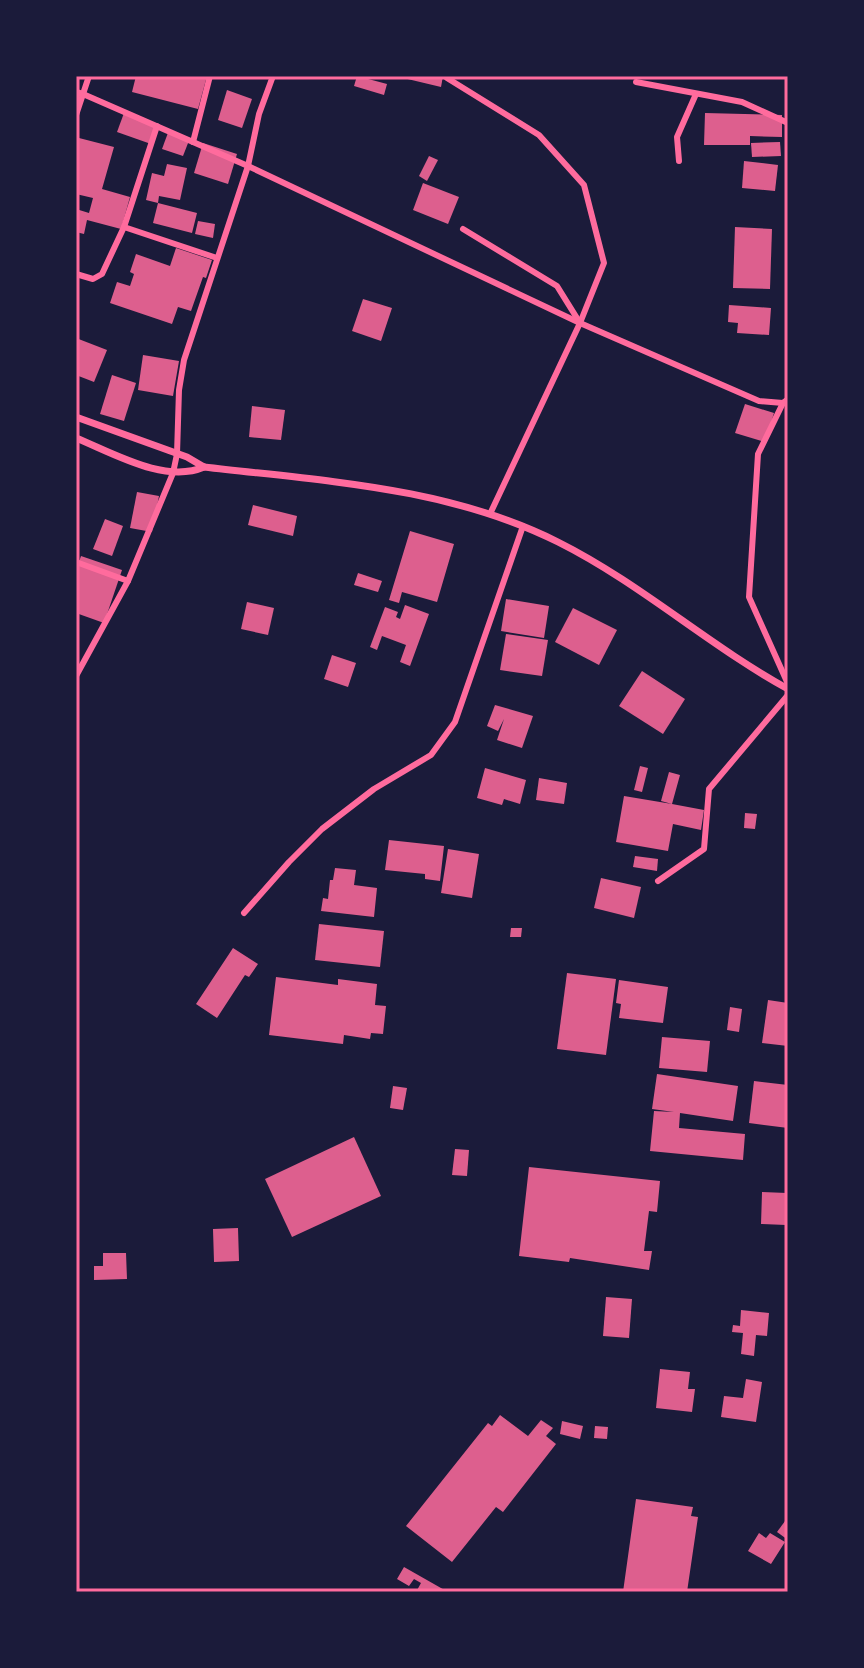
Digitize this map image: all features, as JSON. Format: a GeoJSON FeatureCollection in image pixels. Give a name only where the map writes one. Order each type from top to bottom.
{"type":"FeatureCollection","features":[{"type":"Feature","properties":{"kind":"street"},"geometry":{"type":"LineString","coordinates":[[76,115],[80,93],[89,76]]}},
{"type":"Feature","properties":{"kind":"street"},"geometry":{"type":"LineString","coordinates":[[193,142],[210,76]]}},
{"type":"Feature","properties":{"kind":"street"},"geometry":{"type":"LineString","coordinates":[[76,676],[128,581],[173,473],[184,360],[248,166],[259,114],[273,76]]}},
{"type":"Feature","properties":{"kind":"street"},"geometry":{"type":"LineString","coordinates":[[447,78],[539,135],[584,185],[604,263],[580,323],[490,514]]}},
{"type":"Feature","properties":{"kind":"street"},"geometry":{"type":"LineString","coordinates":[[636,82],[742,102],[788,123]]}},
{"type":"Feature","properties":{"kind":"street"},"geometry":{"type":"LineString","coordinates":[[80,93],[248,166],[580,323],[759,401],[786,401],[758,454],[749,597],[788,689]]}},
{"type":"Feature","properties":{"kind":"street"},"geometry":{"type":"LineString","coordinates":[[679,161],[677,137],[696,94]]}},
{"type":"Feature","properties":{"kind":"street"},"geometry":{"type":"LineString","coordinates":[[76,274],[93,279],[102,274],[124,227],[157,126]]}},
{"type":"Feature","properties":{"kind":"street"},"geometry":{"type":"LineString","coordinates":[[124,227],[217,258]]}},
{"type":"Feature","properties":{"kind":"street"},"geometry":{"type":"LineString","coordinates":[[463,229],[557,286],[580,323]]}},
{"type":"Feature","properties":{"kind":"street"},"geometry":{"type":"LineString","coordinates":[[76,417],[204,467],[391,490],[490,514],[523,526],[588,558],[736,659],[788,689]]}},
{"type":"Feature","properties":{"kind":"street"},"geometry":{"type":"LineString","coordinates":[[76,438],[173,473],[204,467]]}},
{"type":"Feature","properties":{"kind":"street"},"geometry":{"type":"LineString","coordinates":[[244,913],[322,829],[374,789],[431,755],[455,722],[523,526]]}},
{"type":"Feature","properties":{"kind":"street"},"geometry":{"type":"LineString","coordinates":[[76,562],[128,581]]}},
{"type":"Feature","properties":{"kind":"street"},"geometry":{"type":"LineString","coordinates":[[658,881],[704,849],[709,789],[788,689]]}},
{"type":"Feature","properties":{"kind":"building"},"geometry":{"type":"Polygon","coordinates":[[[136,76],[207,76],[198,109],[132,92],[136,76]]]}},
{"type":"Feature","properties":{"kind":"building"},"geometry":{"type":"Polygon","coordinates":[[[357,76],[387,84],[384,95],[354,86],[357,76]]]}},
{"type":"Feature","properties":{"kind":"building"},"geometry":{"type":"Polygon","coordinates":[[[395,76],[443,76],[441,87],[395,76]]]}},
{"type":"Feature","properties":{"kind":"building"},"geometry":{"type":"Polygon","coordinates":[[[227,90],[252,99],[242,128],[218,120],[227,90]]]}},
{"type":"Feature","properties":{"kind":"building"},"geometry":{"type":"Polygon","coordinates":[[[124,113],[158,125],[151,144],[117,132],[124,113]]]}},
{"type":"Feature","properties":{"kind":"building"},"geometry":{"type":"Polygon","coordinates":[[[705,113],[782,115],[782,137],[750,136],[750,145],[704,145],[705,113]]]}},
{"type":"Feature","properties":{"kind":"building"},"geometry":{"type":"Polygon","coordinates":[[[169,130],[190,138],[183,156],[162,149],[169,130]]]}},
{"type":"Feature","properties":{"kind":"building"},"geometry":{"type":"Polygon","coordinates":[[[79,138],[114,147],[102,189],[130,197],[121,229],[87,220],[84,234],[76,232],[76,209],[89,213],[93,198],[76,194],[76,148],[79,138]]]}},
{"type":"Feature","properties":{"kind":"building"},"geometry":{"type":"Polygon","coordinates":[[[780,142],[781,156],[752,157],[751,143],[780,142]]]}},
{"type":"Feature","properties":{"kind":"building"},"geometry":{"type":"Polygon","coordinates":[[[203,143],[237,154],[228,184],[194,173],[203,143]]]}},
{"type":"Feature","properties":{"kind":"building"},"geometry":{"type":"Polygon","coordinates":[[[429,156],[438,160],[427,181],[419,176],[429,156]]]}},
{"type":"Feature","properties":{"kind":"building"},"geometry":{"type":"Polygon","coordinates":[[[744,161],[778,165],[775,191],[742,188],[744,161]]]}},
{"type":"Feature","properties":{"kind":"building"},"geometry":{"type":"Polygon","coordinates":[[[167,164],[187,168],[180,200],[159,196],[158,203],[146,200],[152,173],[164,176],[167,164]]]}},
{"type":"Feature","properties":{"kind":"building"},"geometry":{"type":"Polygon","coordinates":[[[423,183],[459,197],[448,224],[413,210],[423,183]]]}},
{"type":"Feature","properties":{"kind":"building"},"geometry":{"type":"Polygon","coordinates":[[[158,203],[197,213],[192,233],[153,223],[158,203]]]}},
{"type":"Feature","properties":{"kind":"building"},"geometry":{"type":"Polygon","coordinates":[[[198,221],[215,224],[213,238],[195,234],[198,221]]]}},
{"type":"Feature","properties":{"kind":"building"},"geometry":{"type":"Polygon","coordinates":[[[735,227],[772,229],[770,289],[733,288],[735,227]]]}},
{"type":"Feature","properties":{"kind":"building"},"geometry":{"type":"Polygon","coordinates":[[[176,248],[212,260],[191,311],[178,307],[172,324],[110,303],[117,282],[130,286],[134,274],[130,272],[136,254],[170,266],[176,248]]]}},
{"type":"Feature","properties":{"kind":"building"},"geometry":{"type":"Polygon","coordinates":[[[363,299],[392,308],[381,341],[352,331],[363,299]]]}},
{"type":"Feature","properties":{"kind":"building"},"geometry":{"type":"Polygon","coordinates":[[[729,305],[771,308],[769,335],[737,333],[738,323],[728,322],[729,305]]]}},
{"type":"Feature","properties":{"kind":"building"},"geometry":{"type":"Polygon","coordinates":[[[76,338],[107,350],[94,382],[76,375],[76,338]]]}},
{"type":"Feature","properties":{"kind":"building"},"geometry":{"type":"Polygon","coordinates":[[[143,355],[179,361],[173,396],[138,390],[143,355]]]}},
{"type":"Feature","properties":{"kind":"building"},"geometry":{"type":"Polygon","coordinates":[[[112,375],[136,383],[124,421],[100,414],[112,375]]]}},
{"type":"Feature","properties":{"kind":"building"},"geometry":{"type":"Polygon","coordinates":[[[745,404],[774,413],[765,442],[735,433],[745,404]]]}},
{"type":"Feature","properties":{"kind":"building"},"geometry":{"type":"Polygon","coordinates":[[[252,406],[285,410],[281,440],[249,437],[252,406]]]}},
{"type":"Feature","properties":{"kind":"building"},"geometry":{"type":"Polygon","coordinates":[[[137,492],[159,496],[152,532],[130,528],[137,492]]]}},
{"type":"Feature","properties":{"kind":"building"},"geometry":{"type":"Polygon","coordinates":[[[253,505],[297,516],[293,536],[248,525],[253,505]]]}},
{"type":"Feature","properties":{"kind":"building"},"geometry":{"type":"Polygon","coordinates":[[[105,519],[123,526],[112,556],[93,549],[105,519]]]}},
{"type":"Feature","properties":{"kind":"building"},"geometry":{"type":"Polygon","coordinates":[[[410,531],[454,544],[437,602],[402,592],[399,603],[389,600],[410,531]]]}},
{"type":"Feature","properties":{"kind":"building"},"geometry":{"type":"Polygon","coordinates":[[[81,556],[122,570],[104,623],[76,613],[76,571],[81,556]]]}},
{"type":"Feature","properties":{"kind":"building"},"geometry":{"type":"Polygon","coordinates":[[[358,573],[382,581],[378,592],[354,585],[358,573]]]}},
{"type":"Feature","properties":{"kind":"building"},"geometry":{"type":"Polygon","coordinates":[[[506,599],[549,606],[544,638],[501,631],[506,599]]]}},
{"type":"Feature","properties":{"kind":"building"},"geometry":{"type":"Polygon","coordinates":[[[247,602],[274,608],[268,635],[241,629],[247,602]]]}},
{"type":"Feature","properties":{"kind":"building"},"geometry":{"type":"Polygon","coordinates":[[[405,605],[429,614],[410,666],[400,662],[406,645],[382,636],[377,650],[370,647],[385,607],[398,612],[396,617],[400,619],[405,605]]]}},
{"type":"Feature","properties":{"kind":"building"},"geometry":{"type":"Polygon","coordinates":[[[573,608],[617,630],[599,665],[555,642],[573,608]]]}},
{"type":"Feature","properties":{"kind":"building"},"geometry":{"type":"Polygon","coordinates":[[[506,634],[548,640],[542,676],[500,670],[506,634]]]}},
{"type":"Feature","properties":{"kind":"building"},"geometry":{"type":"Polygon","coordinates":[[[332,655],[356,663],[348,687],[324,679],[332,655]]]}},
{"type":"Feature","properties":{"kind":"building"},"geometry":{"type":"Polygon","coordinates":[[[642,671],[685,699],[663,734],[619,706],[642,671]]]}},
{"type":"Feature","properties":{"kind":"building"},"geometry":{"type":"Polygon","coordinates":[[[495,705],[533,716],[522,748],[497,740],[504,719],[498,731],[487,726],[495,705]]]}},
{"type":"Feature","properties":{"kind":"building"},"geometry":{"type":"Polygon","coordinates":[[[640,766],[648,768],[642,792],[634,790],[640,766]]]}},
{"type":"Feature","properties":{"kind":"building"},"geometry":{"type":"Polygon","coordinates":[[[485,768],[526,780],[520,804],[504,799],[502,805],[477,798],[485,768]]]}},
{"type":"Feature","properties":{"kind":"building"},"geometry":{"type":"Polygon","coordinates":[[[669,772],[680,775],[672,804],[661,801],[669,772]]]}},
{"type":"Feature","properties":{"kind":"building"},"geometry":{"type":"Polygon","coordinates":[[[539,778],[567,783],[564,804],[536,800],[539,778]]]}},
{"type":"Feature","properties":{"kind":"building"},"geometry":{"type":"Polygon","coordinates":[[[624,796],[704,810],[701,830],[673,824],[668,851],[616,842],[624,796]]]}},
{"type":"Feature","properties":{"kind":"building"},"geometry":{"type":"Polygon","coordinates":[[[745,813],[757,814],[755,829],[744,828],[745,813]]]}},
{"type":"Feature","properties":{"kind":"building"},"geometry":{"type":"Polygon","coordinates":[[[389,840],[444,846],[440,881],[425,879],[425,874],[385,870],[389,840]]]}},
{"type":"Feature","properties":{"kind":"building"},"geometry":{"type":"Polygon","coordinates":[[[448,849],[479,854],[472,898],[441,893],[448,849]]]}},
{"type":"Feature","properties":{"kind":"building"},"geometry":{"type":"Polygon","coordinates":[[[635,856],[658,859],[657,871],[633,867],[635,856]]]}},
{"type":"Feature","properties":{"kind":"building"},"geometry":{"type":"Polygon","coordinates":[[[335,868],[356,870],[354,885],[377,888],[374,917],[321,911],[323,898],[328,899],[335,868]]]}},
{"type":"Feature","properties":{"kind":"building"},"geometry":{"type":"Polygon","coordinates":[[[601,878],[641,887],[634,918],[594,908],[601,878]]]}},
{"type":"Feature","properties":{"kind":"building"},"geometry":{"type":"Polygon","coordinates":[[[319,924],[384,931],[380,967],[315,960],[319,924]]]}},
{"type":"Feature","properties":{"kind":"building"},"geometry":{"type":"Polygon","coordinates":[[[511,928],[522,928],[521,937],[510,937],[511,928]]]}},
{"type":"Feature","properties":{"kind":"building"},"geometry":{"type":"Polygon","coordinates":[[[233,948],[258,964],[249,977],[245,975],[217,1018],[196,1004],[233,948]]]}},
{"type":"Feature","properties":{"kind":"building"},"geometry":{"type":"Polygon","coordinates":[[[567,973],[616,979],[606,1055],[557,1049],[567,973]]]}},
{"type":"Feature","properties":{"kind":"building"},"geometry":{"type":"Polygon","coordinates":[[[276,977],[338,985],[338,979],[377,984],[375,1005],[386,1006],[383,1034],[371,1033],[370,1039],[344,1035],[343,1044],[269,1035],[276,977]]]}},
{"type":"Feature","properties":{"kind":"building"},"geometry":{"type":"Polygon","coordinates":[[[619,980],[668,987],[663,1023],[619,1018],[621,1004],[616,1003],[619,980]]]}},
{"type":"Feature","properties":{"kind":"building"},"geometry":{"type":"Polygon","coordinates":[[[768,1000],[788,1003],[788,1046],[762,1043],[768,1000]]]}},
{"type":"Feature","properties":{"kind":"building"},"geometry":{"type":"Polygon","coordinates":[[[730,1007],[742,1009],[739,1032],[727,1030],[730,1007]]]}},
{"type":"Feature","properties":{"kind":"building"},"geometry":{"type":"Polygon","coordinates":[[[662,1037],[710,1041],[707,1072],[659,1068],[662,1037]]]}},
{"type":"Feature","properties":{"kind":"building"},"geometry":{"type":"Polygon","coordinates":[[[657,1074],[738,1086],[733,1121],[680,1113],[679,1128],[745,1134],[743,1160],[650,1151],[654,1111],[674,1112],[652,1109],[657,1074]]]}},
{"type":"Feature","properties":{"kind":"building"},"geometry":{"type":"Polygon","coordinates":[[[754,1081],[788,1085],[788,1128],[749,1123],[754,1081]]]}},
{"type":"Feature","properties":{"kind":"building"},"geometry":{"type":"Polygon","coordinates":[[[393,1086],[407,1088],[403,1110],[390,1108],[393,1086]]]}},
{"type":"Feature","properties":{"kind":"building"},"geometry":{"type":"Polygon","coordinates":[[[354,1137],[381,1196],[292,1237],[265,1179],[354,1137]]]}},
{"type":"Feature","properties":{"kind":"building"},"geometry":{"type":"Polygon","coordinates":[[[455,1149],[469,1150],[467,1176],[452,1175],[455,1149]]]}},
{"type":"Feature","properties":{"kind":"building"},"geometry":{"type":"Polygon","coordinates":[[[529,1167],[660,1181],[657,1212],[649,1211],[644,1251],[652,1251],[649,1270],[570,1258],[569,1262],[519,1256],[529,1167]]]}},
{"type":"Feature","properties":{"kind":"building"},"geometry":{"type":"Polygon","coordinates":[[[762,1192],[787,1193],[786,1225],[761,1224],[762,1192]]]}},
{"type":"Feature","properties":{"kind":"building"},"geometry":{"type":"Polygon","coordinates":[[[238,1228],[239,1261],[214,1262],[213,1229],[238,1228]]]}},
{"type":"Feature","properties":{"kind":"building"},"geometry":{"type":"Polygon","coordinates":[[[103,1253],[126,1253],[127,1279],[94,1280],[94,1266],[103,1266],[103,1253]]]}},
{"type":"Feature","properties":{"kind":"building"},"geometry":{"type":"Polygon","coordinates":[[[606,1297],[632,1299],[629,1338],[603,1336],[606,1297]]]}},
{"type":"Feature","properties":{"kind":"building"},"geometry":{"type":"Polygon","coordinates":[[[741,1310],[769,1313],[767,1336],[756,1335],[754,1356],[741,1354],[743,1333],[732,1332],[733,1325],[740,1326],[741,1310]]]}},
{"type":"Feature","properties":{"kind":"building"},"geometry":{"type":"Polygon","coordinates":[[[660,1369],[690,1372],[688,1389],[695,1389],[692,1412],[656,1408],[660,1369]]]}},
{"type":"Feature","properties":{"kind":"building"},"geometry":{"type":"Polygon","coordinates":[[[746,1379],[762,1382],[756,1422],[721,1417],[724,1396],[743,1398],[746,1379]]]}},
{"type":"Feature","properties":{"kind":"building"},"geometry":{"type":"Polygon","coordinates":[[[500,1415],[528,1436],[541,1420],[553,1428],[546,1436],[556,1444],[503,1512],[496,1507],[452,1562],[406,1526],[488,1423],[492,1426],[500,1415]]]}},
{"type":"Feature","properties":{"kind":"building"},"geometry":{"type":"Polygon","coordinates":[[[562,1421],[583,1426],[580,1439],[560,1434],[562,1421]]]}},
{"type":"Feature","properties":{"kind":"building"},"geometry":{"type":"Polygon","coordinates":[[[595,1426],[608,1427],[607,1439],[594,1438],[595,1426]]]}},
{"type":"Feature","properties":{"kind":"building"},"geometry":{"type":"Polygon","coordinates":[[[636,1499],[693,1507],[691,1516],[698,1517],[687,1592],[623,1592],[636,1499]]]}},
{"type":"Feature","properties":{"kind":"building"},"geometry":{"type":"Polygon","coordinates":[[[788,1517],[788,1540],[777,1532],[788,1517]]]}},
{"type":"Feature","properties":{"kind":"building"},"geometry":{"type":"Polygon","coordinates":[[[759,1533],[766,1538],[770,1533],[785,1542],[771,1564],[748,1551],[759,1533]]]}},
{"type":"Feature","properties":{"kind":"building"},"geometry":{"type":"Polygon","coordinates":[[[404,1567],[448,1592],[416,1592],[421,1583],[414,1579],[409,1586],[397,1579],[404,1567]]]}}]}
